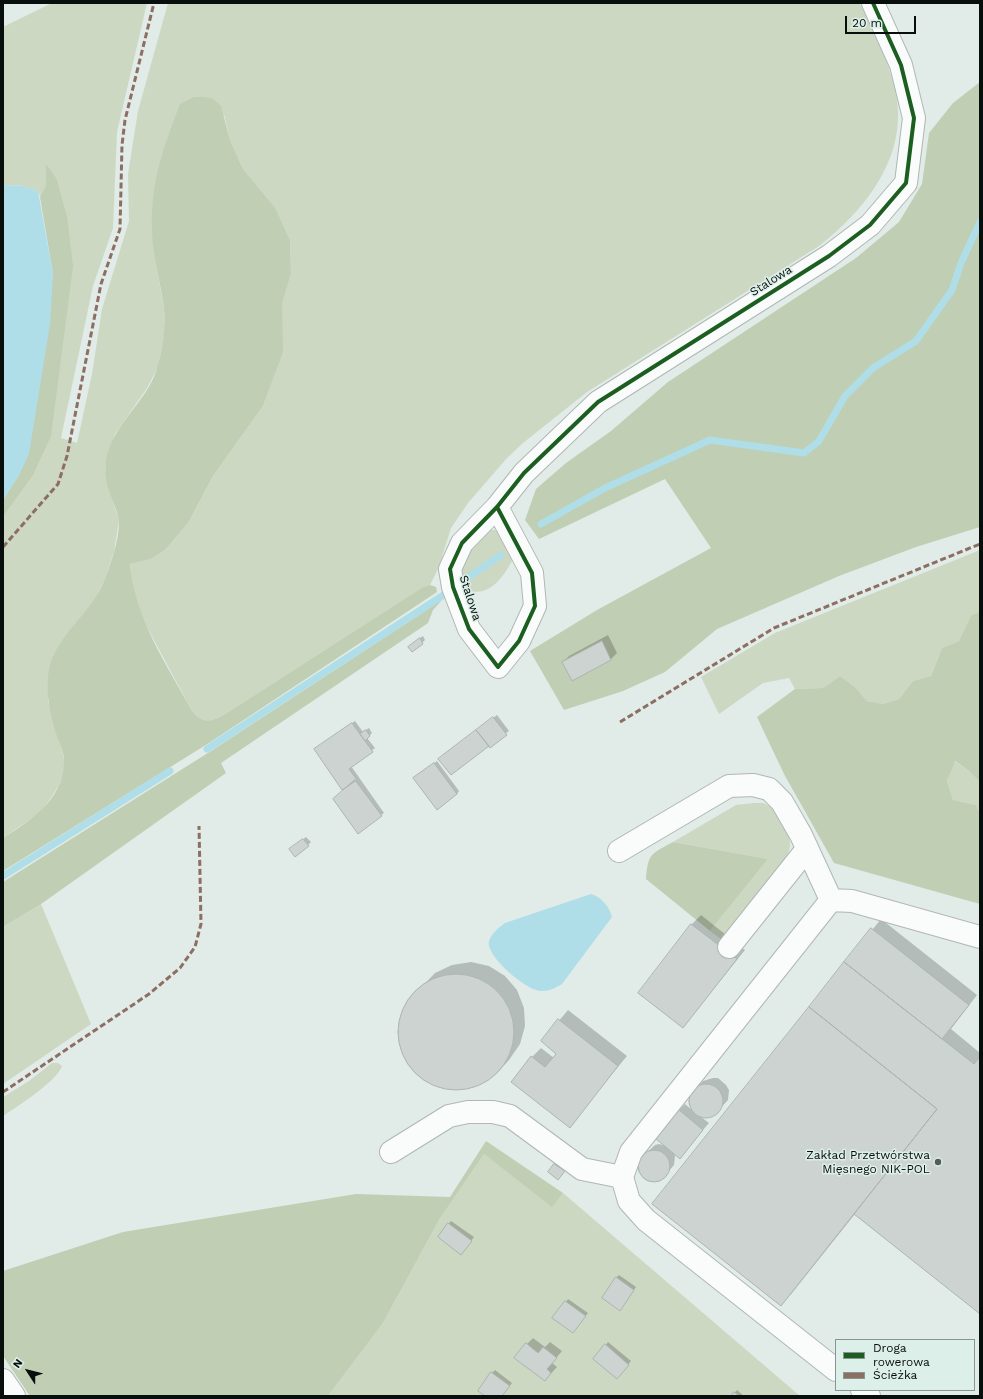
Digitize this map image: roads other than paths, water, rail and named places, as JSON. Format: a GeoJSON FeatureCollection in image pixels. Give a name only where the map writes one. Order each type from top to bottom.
{"type":"FeatureCollection","features":[{"type":"Feature","properties":{"kind":"street","name":"Stalowa"},"geometry":{"type":"LineString","coordinates":[[497,506],[532,573],[535,606],[520,641],[498,667],[469,629],[453,587],[450,569],[462,543],[497,506],[524,473],[598,402],[829,256],[870,225],[906,183],[914,118],[901,65],[874,3]]}},
{"type":"Feature","properties":{"kind":"street"},"geometry":{"type":"LineString","coordinates":[[619,851],[729,786],[753,785],[769,789],[782,802],[807,849],[831,900]]}},
{"type":"Feature","properties":{"kind":"street"},"geometry":{"type":"LineString","coordinates":[[729,947],[807,849]]}},
{"type":"Feature","properties":{"kind":"street"},"geometry":{"type":"LineString","coordinates":[[831,900],[852,901],[980,937]]}},
{"type":"Feature","properties":{"kind":"street"},"geometry":{"type":"LineString","coordinates":[[831,900],[631,1152],[622,1177],[628,1201],[646,1220],[835,1369]]}},
{"type":"Feature","properties":{"kind":"street"},"geometry":{"type":"LineString","coordinates":[[391,1152],[449,1116],[468,1112],[493,1112],[510,1116],[582,1169],[622,1177]]}},
{"type":"Feature","properties":{"kind":"street"},"geometry":{"type":"LineString","coordinates":[[3,1380],[14,1396]]}},
{"type":"Feature","properties":{"kind":"water"},"geometry":{"type":"Polygon","coordinates":[[[3,185],[24,186],[38,191],[53,274],[50,324],[29,454],[19,475],[3,500],[3,185]]]}},
{"type":"Feature","properties":{"kind":"water"},"geometry":{"type":"Polygon","coordinates":[[[591,894],[598,897],[604,903],[612,917],[562,984],[548,990],[536,990],[518,980],[500,964],[490,947],[489,941],[496,931],[505,923],[591,894]]]}},
{"type":"Feature","properties":{"kind":"waterway"},"geometry":{"type":"LineString","coordinates":[[541,524],[605,488],[710,440],[804,453],[819,441],[845,396],[873,368],[916,341],[952,290],[961,263],[980,222]]}},
{"type":"Feature","properties":{"kind":"waterway"},"geometry":{"type":"LineString","coordinates":[[466,579],[501,555]]}},
{"type":"Feature","properties":{"kind":"waterway"},"geometry":{"type":"LineString","coordinates":[[207,749],[445,594]]}},
{"type":"Feature","properties":{"kind":"waterway"},"geometry":{"type":"LineString","coordinates":[[3,876],[170,771]]}},
{"type":"Feature","properties":{"kind":"place","name":"Zakład Przetwórstwa Mięsnego NIK-POL"},"geometry":{"type":"Point","coordinates":[938,1162]}}]}
